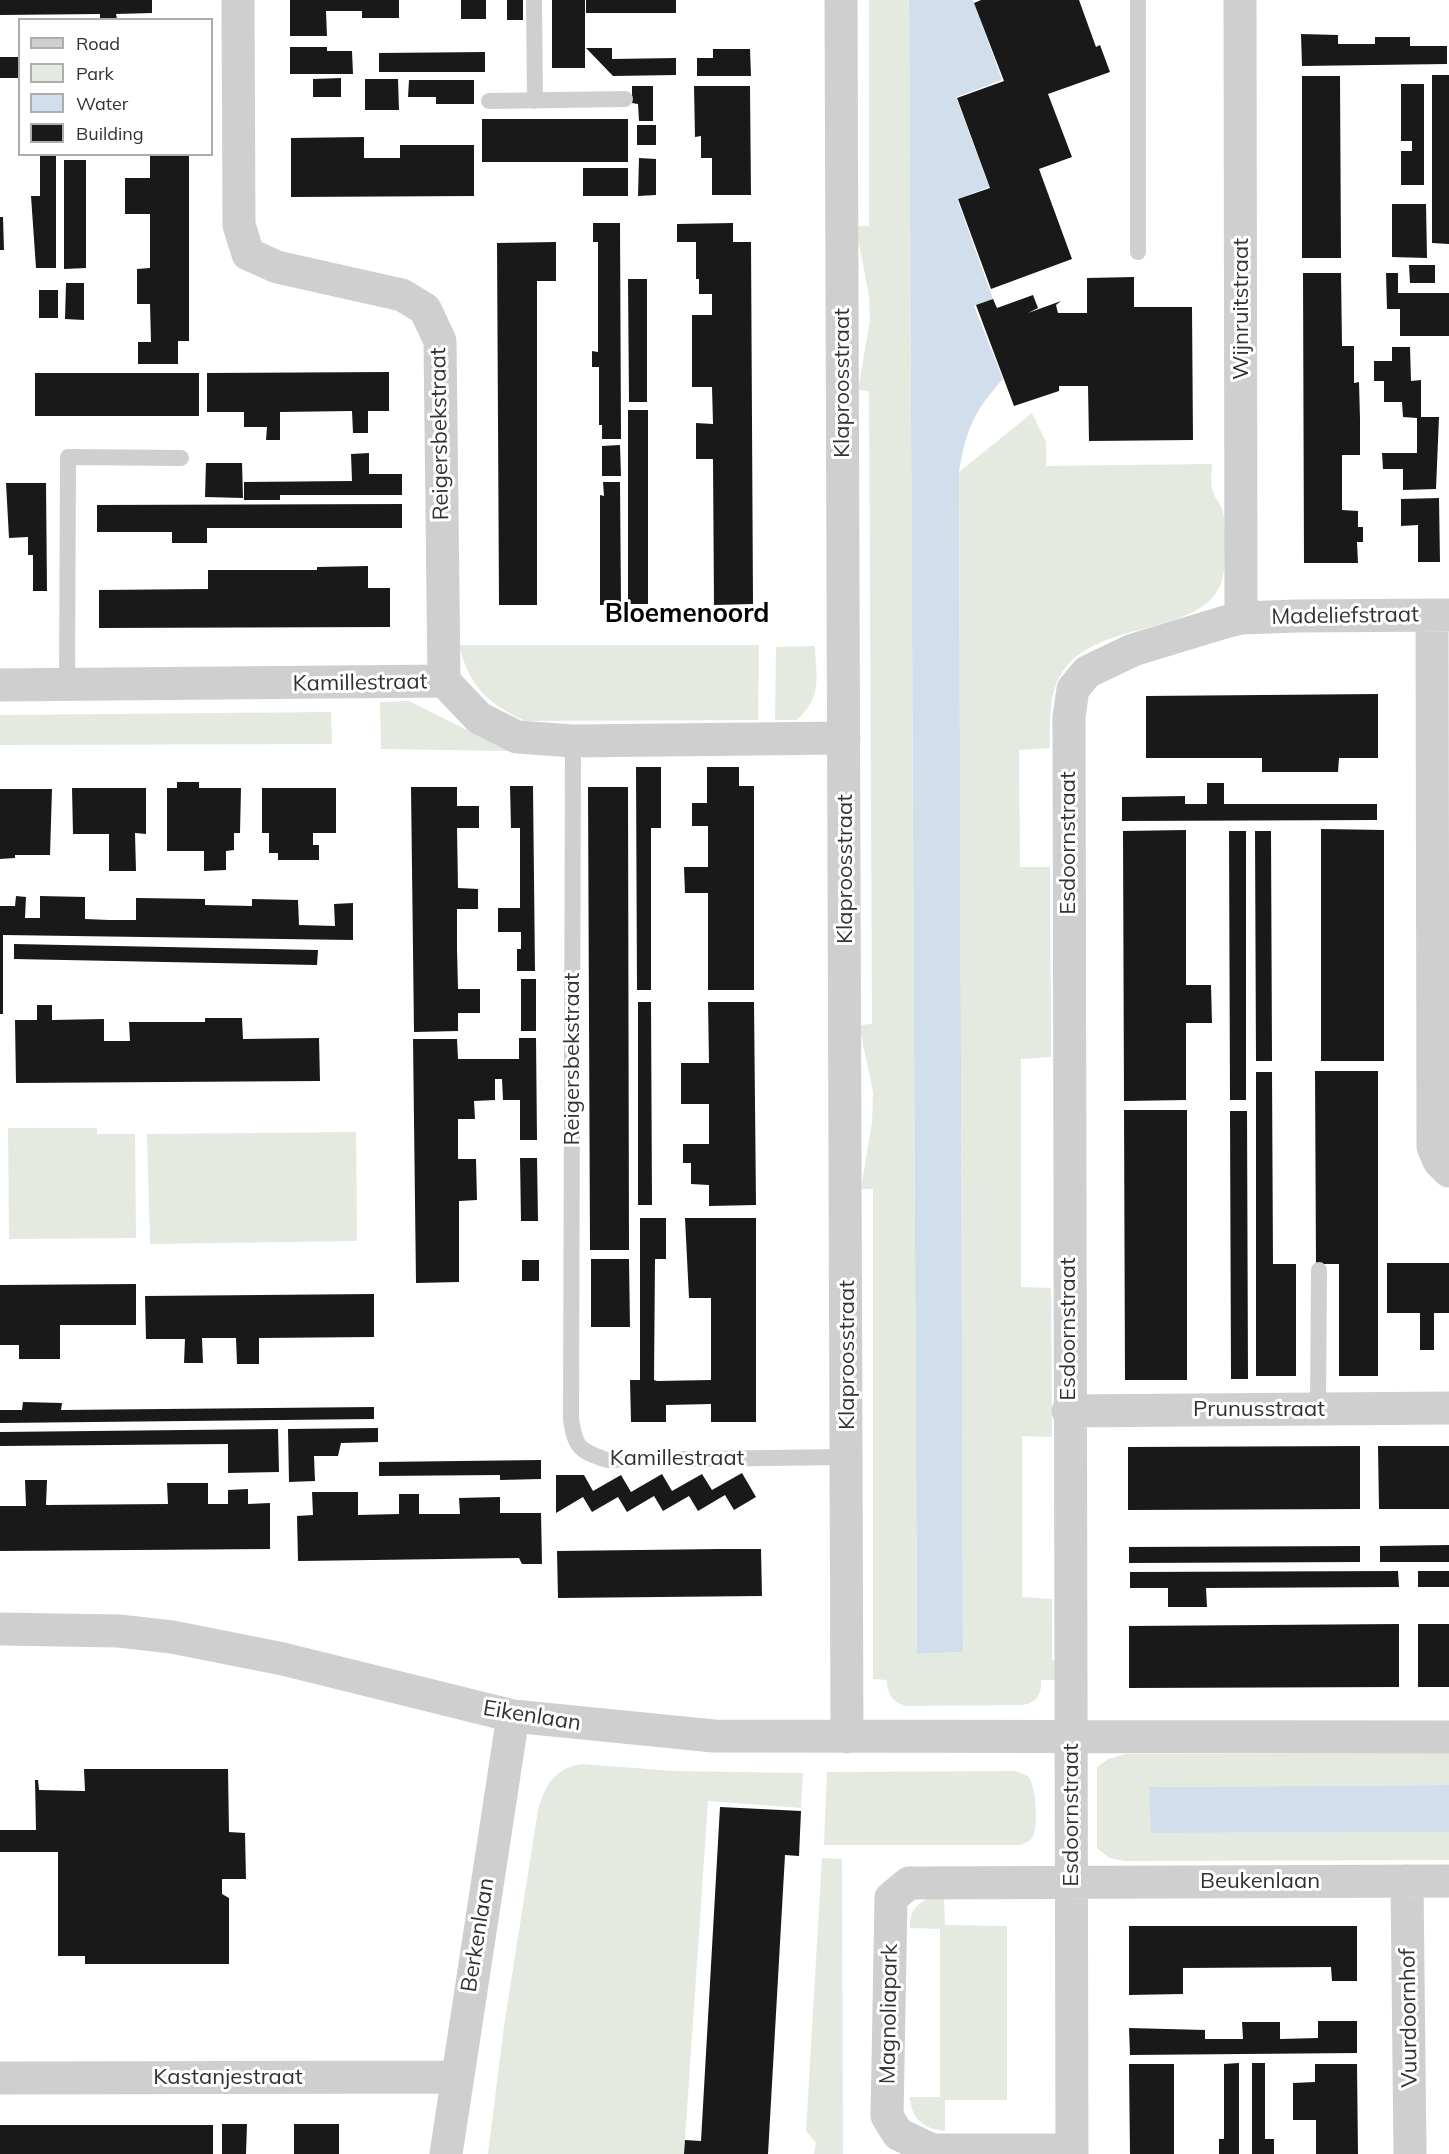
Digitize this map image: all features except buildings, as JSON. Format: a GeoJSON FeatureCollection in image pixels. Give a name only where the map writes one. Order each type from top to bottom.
{"type":"FeatureCollection","features":[{"type":"Feature","properties":{"kind":"street","name":"Reigersbekstraat"},"geometry":{"type":"LineString","coordinates":[[238,0],[238,225],[248,254],[277,267],[402,295],[425,309],[440,341],[444,681]]}},
{"type":"Feature","properties":{"kind":"street","name":"Klaproosstraat"},"geometry":{"type":"LineString","coordinates":[[841,0],[848,1737]]}},
{"type":"Feature","properties":{"kind":"street","name":"Wijnruitstraat"},"geometry":{"type":"LineString","coordinates":[[1240,0],[1241,618]]}},
{"type":"Feature","properties":{"kind":"street","name":"Madeliefstraat"},"geometry":{"type":"LineString","coordinates":[[1241,618],[1440,615]]}},
{"type":"Feature","properties":{"kind":"street"},"geometry":{"type":"LineString","coordinates":[[1440,615],[1441,948],[1433,1147],[1439,1161],[1449,1171]]}},
{"type":"Feature","properties":{"kind":"street","name":"Esdoornstraat"},"geometry":{"type":"LineString","coordinates":[[1072,2152],[1068,1411],[1069,729],[1073,689],[1087,672],[1133,650],[1241,618]]}},
{"type":"Feature","properties":{"kind":"street","name":"Kamillestraat"},"geometry":{"type":"LineString","coordinates":[[0,685],[444,681],[479,718],[517,737],[573,741],[844,738]]}},
{"type":"Feature","properties":{"kind":"street","name":"Prunusstraat"},"geometry":{"type":"LineString","coordinates":[[1068,1411],[1449,1408]]}},
{"type":"Feature","properties":{"kind":"street","name":"Eikenlaan"},"geometry":{"type":"LineString","coordinates":[[0,1629],[119,1631],[172,1637],[283,1659],[513,1716],[714,1736],[1071,1738]]}},
{"type":"Feature","properties":{"kind":"street","name":"Berkenlaan"},"geometry":{"type":"LineString","coordinates":[[446,2154],[513,1716]]}},
{"type":"Feature","properties":{"kind":"street"},"geometry":{"type":"LineString","coordinates":[[1071,1738],[1449,1737]]}},
{"type":"Feature","properties":{"kind":"street","name":"Beukenlaan"},"geometry":{"type":"LineString","coordinates":[[1071,1881],[1449,1881]]}},
{"type":"Feature","properties":{"kind":"street","name":"Magnoliapark"},"geometry":{"type":"LineString","coordinates":[[1071,1881],[909,1883],[891,1898],[888,2116],[898,2134],[932,2150],[1072,2152]]}},
{"type":"Feature","properties":{"kind":"street","name":"Vuurdoornhof"},"geometry":{"type":"LineString","coordinates":[[1407,1881],[1410,2154]]}},
{"type":"Feature","properties":{"kind":"street","name":"Kastanjestraat"},"geometry":{"type":"LineString","coordinates":[[0,2078],[456,2077]]}},
{"type":"Feature","properties":{"kind":"lane"},"geometry":{"type":"LineString","coordinates":[[534,0],[535,101]]}},
{"type":"Feature","properties":{"kind":"lane"},"geometry":{"type":"LineString","coordinates":[[1138,0],[1138,252]]}},
{"type":"Feature","properties":{"kind":"lane"},"geometry":{"type":"LineString","coordinates":[[489,101],[625,99]]}},
{"type":"Feature","properties":{"kind":"lane"},"geometry":{"type":"LineString","coordinates":[[67,686],[68,457],[181,458]]}},
{"type":"Feature","properties":{"kind":"lane","name":"Reigersbekstraat"},"geometry":{"type":"LineString","coordinates":[[571,1378],[573,741]]}},
{"type":"Feature","properties":{"kind":"lane"},"geometry":{"type":"LineString","coordinates":[[1318,1409],[1319,1270]]}},
{"type":"Feature","properties":{"kind":"lane","name":"Kamillestraat"},"geometry":{"type":"LineString","coordinates":[[571,1378],[571,1419],[575,1442],[587,1454],[607,1460],[848,1457]]}},
{"type":"Feature","properties":{"kind":"green space"},"geometry":{"type":"Polygon","coordinates":[[[869,0],[909,0],[917,1654],[963,1652],[959,472],[1032,413],[1046,442],[1046,466],[1212,464],[1212,489],[1222,509],[1225,526],[1224,570],[1214,596],[1197,610],[1175,620],[1123,634],[1098,644],[1076,657],[1060,676],[1053,693],[1050,711],[1050,748],[1019,750],[1020,867],[1050,867],[1051,1057],[1021,1059],[1021,1287],[1051,1288],[1052,1437],[1022,1436],[1022,1597],[1052,1599],[1052,1660],[1056,1661],[1055,1680],[1041,1680],[1038,1697],[1023,1705],[906,1706],[891,1697],[887,1680],[873,1679],[873,1189],[861,1189],[872,1122],[873,1092],[859,1025],[872,1024],[869,391],[858,390],[870,321],[869,296],[857,233],[858,226],[869,226],[869,0]]]}},
{"type":"Feature","properties":{"kind":"green space"},"geometry":{"type":"Polygon","coordinates":[[[459,645],[759,645],[758,720],[525,721],[500,707],[482,692],[468,672],[459,645]]]}},
{"type":"Feature","properties":{"kind":"green space"},"geometry":{"type":"Polygon","coordinates":[[[815,646],[817,677],[811,703],[797,720],[775,720],[776,647],[815,646]]]}},
{"type":"Feature","properties":{"kind":"green space"},"geometry":{"type":"Polygon","coordinates":[[[409,701],[509,751],[381,749],[380,702],[409,701]]]}},
{"type":"Feature","properties":{"kind":"green space"},"geometry":{"type":"Polygon","coordinates":[[[331,712],[332,744],[0,745],[0,715],[331,712]]]}},
{"type":"Feature","properties":{"kind":"green space"},"geometry":{"type":"Polygon","coordinates":[[[8,1128],[97,1128],[97,1134],[135,1134],[136,1238],[9,1239],[8,1128]]]}},
{"type":"Feature","properties":{"kind":"green space"},"geometry":{"type":"Polygon","coordinates":[[[356,1132],[357,1241],[150,1244],[147,1134],[356,1132]]]}},
{"type":"Feature","properties":{"kind":"green space"},"geometry":{"type":"Polygon","coordinates":[[[1449,1753],[1449,1785],[1149,1787],[1152,1833],[1449,1832],[1449,1860],[1124,1861],[1109,1858],[1097,1848],[1097,1767],[1108,1759],[1125,1754],[1449,1753]]]}},
{"type":"Feature","properties":{"kind":"green space"},"geometry":{"type":"Polygon","coordinates":[[[582,1764],[674,1771],[803,1773],[801,1808],[708,1801],[684,2154],[488,2154],[504,2026],[538,1810],[552,1779],[565,1769],[582,1764]]]}},
{"type":"Feature","properties":{"kind":"green space"},"geometry":{"type":"Polygon","coordinates":[[[1015,1771],[1028,1776],[1031,1781],[1036,1806],[1032,1838],[1020,1845],[824,1845],[827,1772],[1015,1771]]]}},
{"type":"Feature","properties":{"kind":"green space"},"geometry":{"type":"Polygon","coordinates":[[[822,1858],[842,1859],[843,2154],[814,2154],[816,2143],[806,2131],[822,1858]]]}},
{"type":"Feature","properties":{"kind":"green space"},"geometry":{"type":"Polygon","coordinates":[[[944,1895],[945,1925],[1007,1926],[1007,2100],[945,2100],[945,2131],[931,2128],[920,2122],[913,2111],[910,2097],[940,2097],[940,1929],[910,1928],[910,1920],[919,1904],[930,1898],[944,1895]]]}},
{"type":"Feature","properties":{"kind":"water"},"geometry":{"type":"Polygon","coordinates":[[[909,0],[973,0],[1002,80],[956,97],[989,187],[957,199],[993,299],[974,306],[1003,379],[985,401],[973,421],[968,432],[959,472],[963,1652],[917,1654],[909,0]]]}},
{"type":"Feature","properties":{"kind":"water"},"geometry":{"type":"Polygon","coordinates":[[[1449,1785],[1449,1832],[1151,1833],[1149,1787],[1449,1785]]]}},
{"type":"Feature","properties":{"kind":"district","name":"Bloemenoord"},"geometry":{"type":"Point","coordinates":[687,614]}}]}
